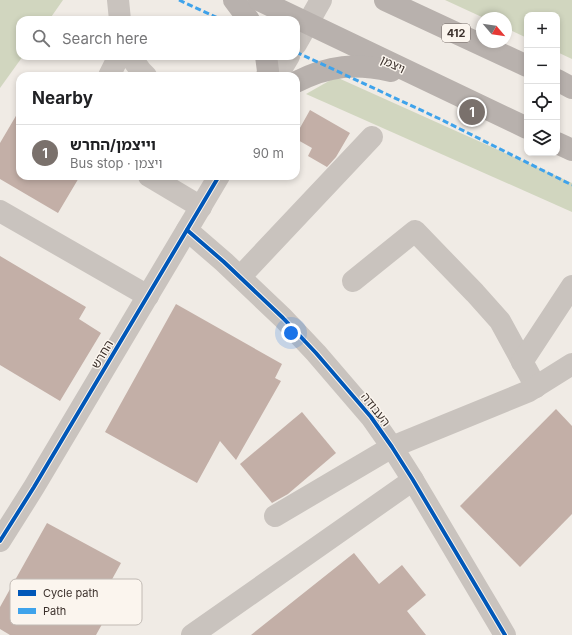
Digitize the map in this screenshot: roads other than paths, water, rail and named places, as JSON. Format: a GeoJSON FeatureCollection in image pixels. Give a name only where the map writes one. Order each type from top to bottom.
{"type":"FeatureCollection","features":[{"type":"Feature","properties":{"kind":"main road"},"geometry":{"type":"LineString","coordinates":[[234,0],[246,16]]}},
{"type":"Feature","properties":{"kind":"main road","name":"ויצמן"},"geometry":{"type":"LineString","coordinates":[[259,0],[292,16]]}},
{"type":"Feature","properties":{"kind":"main road","name":"412"},"geometry":{"type":"LineString","coordinates":[[385,0],[524,65]]}},
{"type":"Feature","properties":{"kind":"main road","name":"ויצמן"},"geometry":{"type":"LineString","coordinates":[[300,20],[524,127]]}},
{"type":"Feature","properties":{"kind":"main road"},"geometry":{"type":"LineString","coordinates":[[267,60],[268,72]]}},
{"type":"Feature","properties":{"kind":"main road"},"geometry":{"type":"LineString","coordinates":[[300,80],[331,68],[348,66],[374,67],[424,79]]}},
{"type":"Feature","properties":{"kind":"main road"},"geometry":{"type":"LineString","coordinates":[[560,82],[572,88]]}},
{"type":"Feature","properties":{"kind":"main road"},"geometry":{"type":"LineString","coordinates":[[560,144],[572,150]]}},
{"type":"Feature","properties":{"kind":"street"},"geometry":{"type":"LineString","coordinates":[[118,0],[120,16]]}},
{"type":"Feature","properties":{"kind":"street"},"geometry":{"type":"LineString","coordinates":[[300,37],[322,0]]}},
{"type":"Feature","properties":{"kind":"street"},"geometry":{"type":"LineString","coordinates":[[111,72],[117,60]]}},
{"type":"Feature","properties":{"kind":"street"},"geometry":{"type":"LineString","coordinates":[[133,60],[142,72]]}},
{"type":"Feature","properties":{"kind":"street"},"geometry":{"type":"LineString","coordinates":[[279,72],[287,60]]}},
{"type":"Feature","properties":{"kind":"street"},"geometry":{"type":"LineString","coordinates":[[240,277],[372,137]]}},
{"type":"Feature","properties":{"kind":"street"},"geometry":{"type":"LineString","coordinates":[[156,180],[201,207]]}},
{"type":"Feature","properties":{"kind":"street","name":"החרש"},"geometry":{"type":"LineString","coordinates":[[0,541],[34,487],[217,180]]}},
{"type":"Feature","properties":{"kind":"street"},"geometry":{"type":"LineString","coordinates":[[0,211],[148,296]]}},
{"type":"Feature","properties":{"kind":"street","name":"העבודה"},"geometry":{"type":"LineString","coordinates":[[187,230],[283,318],[316,352],[371,417],[413,480],[501,633]]}},
{"type":"Feature","properties":{"kind":"street"},"geometry":{"type":"LineString","coordinates":[[353,281],[415,231],[500,321],[536,387]]}},
{"type":"Feature","properties":{"kind":"street"},"geometry":{"type":"LineString","coordinates":[[522,362],[572,286]]}},
{"type":"Feature","properties":{"kind":"street"},"geometry":{"type":"LineString","coordinates":[[274,516],[392,447],[529,392],[572,364]]}},
{"type":"Feature","properties":{"kind":"street"},"geometry":{"type":"LineString","coordinates":[[192,635],[413,480]]}},
{"type":"Feature","properties":{"kind":"place","name":"וייצמן/החרש"},"geometry":{"type":"Point","coordinates":[472,112]}}]}
